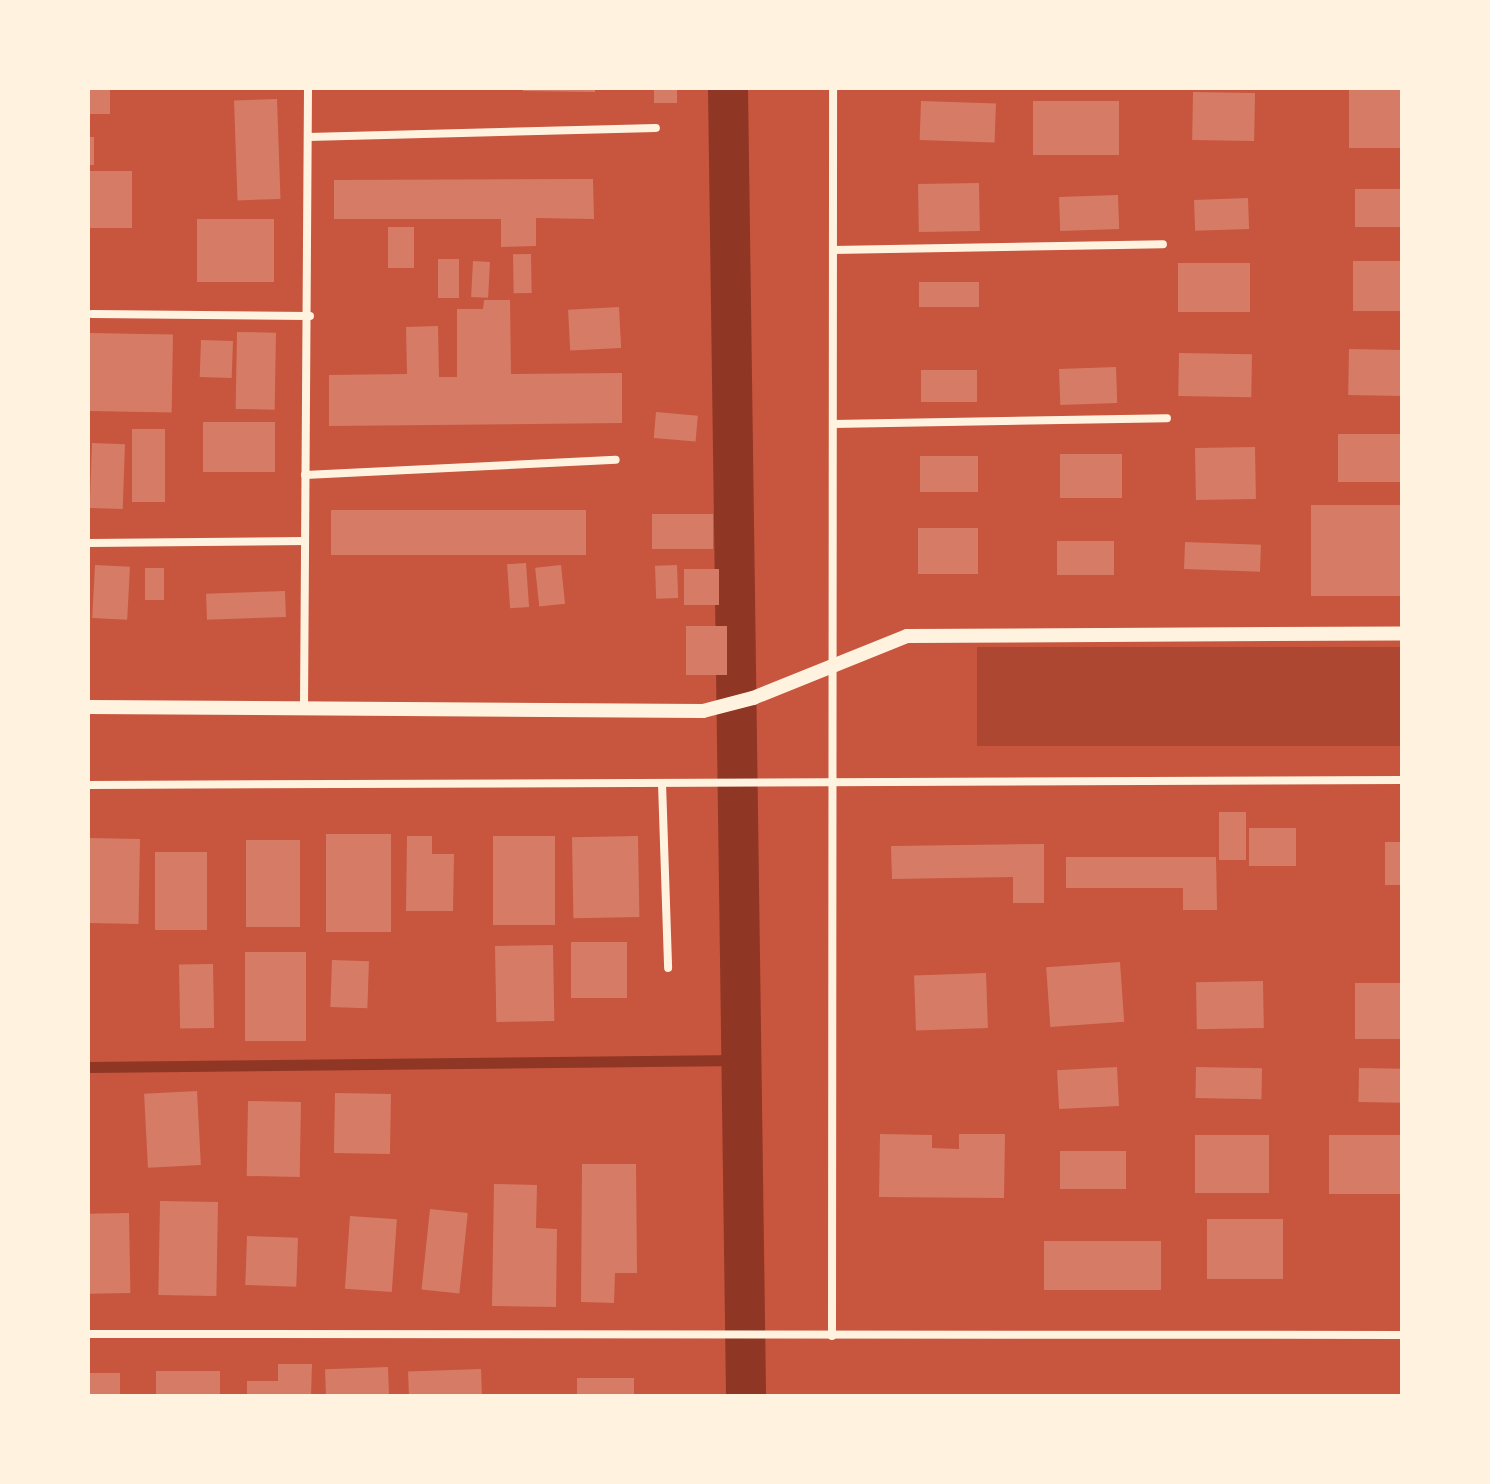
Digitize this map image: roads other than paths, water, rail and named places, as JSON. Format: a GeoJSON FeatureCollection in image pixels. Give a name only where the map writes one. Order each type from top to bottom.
{"type":"FeatureCollection","features":[{"type":"Feature","properties":{"kind":"street"},"geometry":{"type":"LineString","coordinates":[[304,708],[305,475],[310,316],[308,88]]}},
{"type":"Feature","properties":{"kind":"street"},"geometry":{"type":"LineString","coordinates":[[832,1336],[832,782],[835,662],[833,88]]}},
{"type":"Feature","properties":{"kind":"street"},"geometry":{"type":"LineString","coordinates":[[308,137],[656,128]]}},
{"type":"Feature","properties":{"kind":"street"},"geometry":{"type":"LineString","coordinates":[[833,250],[1163,244]]}},
{"type":"Feature","properties":{"kind":"street"},"geometry":{"type":"LineString","coordinates":[[92,314],[310,316]]}},
{"type":"Feature","properties":{"kind":"street"},"geometry":{"type":"LineString","coordinates":[[833,424],[1167,418]]}},
{"type":"Feature","properties":{"kind":"street"},"geometry":{"type":"LineString","coordinates":[[305,475],[616,460]]}},
{"type":"Feature","properties":{"kind":"street"},"geometry":{"type":"LineString","coordinates":[[88,543],[304,541]]}},
{"type":"Feature","properties":{"kind":"street"},"geometry":{"type":"LineString","coordinates":[[88,707],[703,711],[753,698],[835,662],[907,636],[1402,633]]}},
{"type":"Feature","properties":{"kind":"street"},"geometry":{"type":"LineString","coordinates":[[88,785],[1402,780]]}},
{"type":"Feature","properties":{"kind":"street"},"geometry":{"type":"LineString","coordinates":[[662,783],[668,968]]}},
{"type":"Feature","properties":{"kind":"street"},"geometry":{"type":"LineString","coordinates":[[88,1334],[1402,1335]]}},
{"type":"Feature","properties":{"kind":"waterway"},"geometry":{"type":"LineString","coordinates":[[728,88],[746,1396]]}},
{"type":"Feature","properties":{"kind":"waterway"},"geometry":{"type":"LineString","coordinates":[[88,1067],[741,1060]]}}]}
